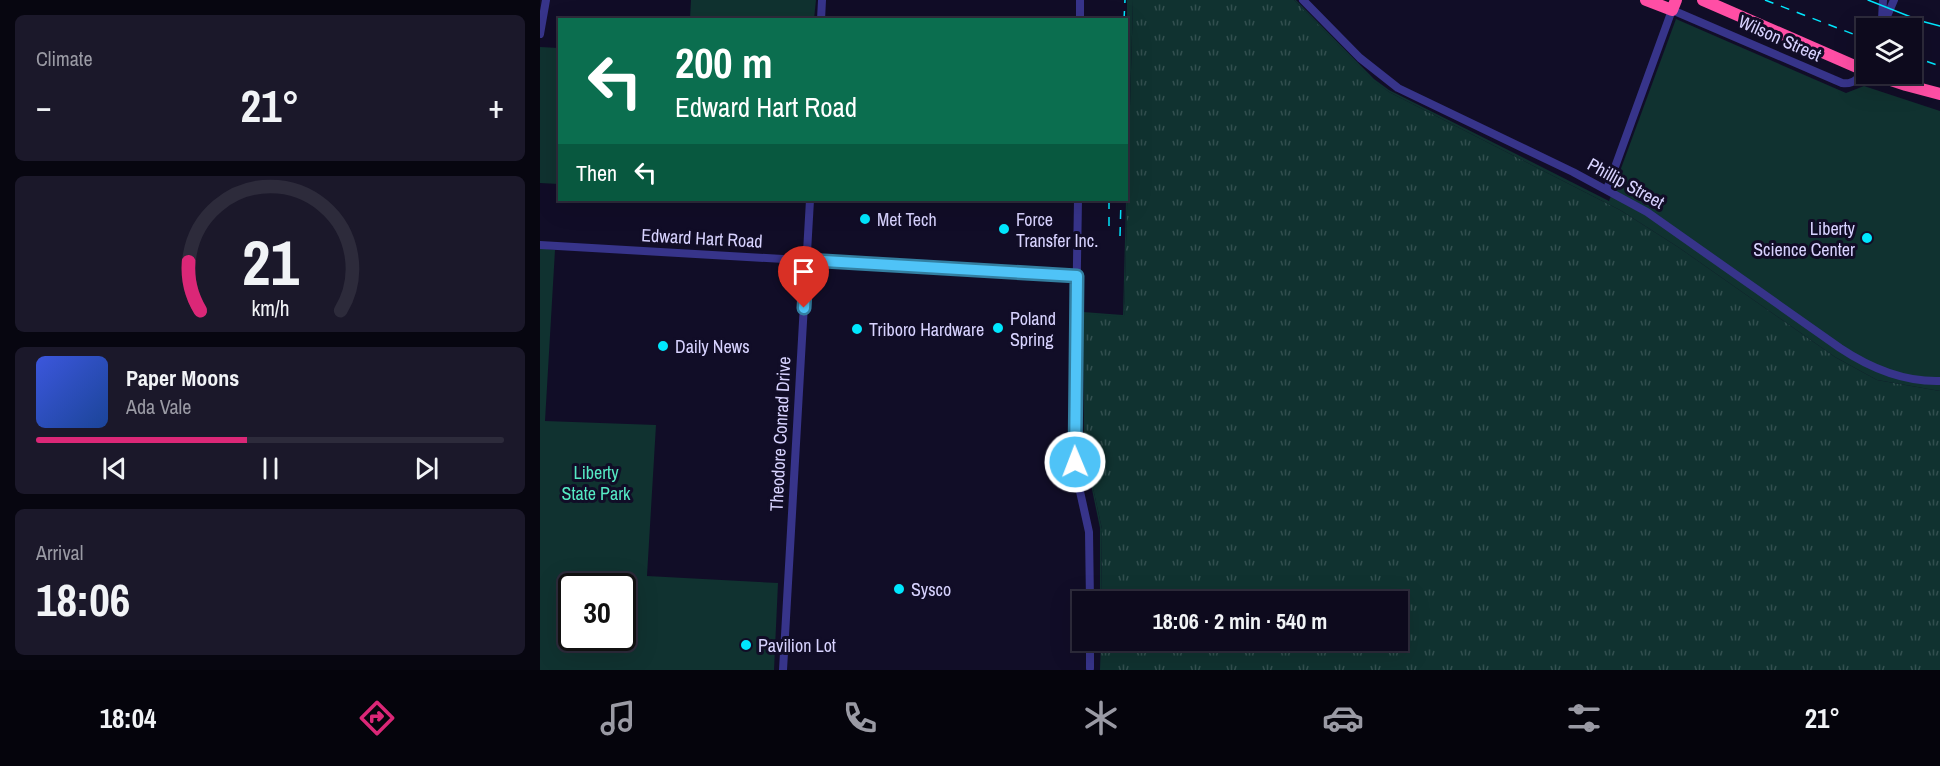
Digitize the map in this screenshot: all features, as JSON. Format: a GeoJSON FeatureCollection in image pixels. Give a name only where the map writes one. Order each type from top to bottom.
{"type":"FeatureCollection","features":[{"type":"Feature","properties":{"kind":"highway"},"geometry":{"type":"LineString","coordinates":[[1646,0],[1674,5]]}},
{"type":"Feature","properties":{"kind":"highway"},"geometry":{"type":"LineString","coordinates":[[1703,0],[1856,67]]}},
{"type":"Feature","properties":{"kind":"highway"},"geometry":{"type":"LineString","coordinates":[[1723,0],[1856,58]]}},
{"type":"Feature","properties":{"kind":"highway"},"geometry":{"type":"LineString","coordinates":[[1922,81],[1940,86]]}},
{"type":"Feature","properties":{"kind":"highway"},"geometry":{"type":"LineString","coordinates":[[1903,84],[1940,94]]}},
{"type":"Feature","properties":{"kind":"street"},"geometry":{"type":"LineString","coordinates":[[540,34],[546,0]]}},
{"type":"Feature","properties":{"kind":"street"},"geometry":{"type":"LineString","coordinates":[[821,18],[822,0]]}},
{"type":"Feature","properties":{"kind":"street"},"geometry":{"type":"LineString","coordinates":[[1080,0],[1080,18]]}},
{"type":"Feature","properties":{"kind":"street","name":"Phillip Street"},"geometry":{"type":"LineString","coordinates":[[1303,0],[1360,58],[1398,88],[1606,189],[1661,220],[1851,356],[1890,374],[1940,381]]}},
{"type":"Feature","properties":{"kind":"street"},"geometry":{"type":"LineString","coordinates":[[1882,18],[1883,0]]}},
{"type":"Feature","properties":{"kind":"street"},"geometry":{"type":"LineString","coordinates":[[1886,18],[1894,0]]}},
{"type":"Feature","properties":{"kind":"street"},"geometry":{"type":"LineString","coordinates":[[1606,189],[1674,5]]}},
{"type":"Feature","properties":{"kind":"street","name":"Wilson Street"},"geometry":{"type":"LineString","coordinates":[[1674,5],[1842,83],[1856,81]]}},
{"type":"Feature","properties":{"kind":"street","name":"Theodore Conrad Drive"},"geometry":{"type":"LineString","coordinates":[[783,670],[810,201]]}},
{"type":"Feature","properties":{"kind":"street"},"geometry":{"type":"LineString","coordinates":[[1078,201],[1074,445],[1077,478],[1089,532],[1090,591]]}},
{"type":"Feature","properties":{"kind":"street","name":"Edward Hart Road"},"geometry":{"type":"LineString","coordinates":[[540,245],[1077,276]]}},
{"type":"Feature","properties":{"kind":"street"},"geometry":{"type":"LineString","coordinates":[[1090,651],[1090,668]]}},
{"type":"Feature","properties":{"kind":"green space"},"geometry":{"type":"Polygon","coordinates":[[[691,0],[816,0],[814,18],[690,18],[691,0]]]}},
{"type":"Feature","properties":{"kind":"green space"},"geometry":{"type":"Polygon","coordinates":[[[1127,0],[1133,0],[1128,176],[1127,0]]]}},
{"type":"Feature","properties":{"kind":"green space"},"geometry":{"type":"Polygon","coordinates":[[[1133,0],[1294,0],[1373,80],[1389,92],[1620,210],[1678,247],[1835,357],[1877,380],[1940,391],[1940,670],[1100,670],[1101,651],[1408,651],[1408,591],[1101,591],[1102,529],[1085,451],[1085,313],[1124,316],[1133,0]]]}},
{"type":"Feature","properties":{"kind":"green space"},"geometry":{"type":"Polygon","coordinates":[[[1294,0],[1374,79],[1389,90],[1609,201],[1676,19],[1846,93],[1864,86],[1940,111],[1940,391],[1877,380],[1835,357],[1678,247],[1620,210],[1389,92],[1373,81],[1294,0]]]}},
{"type":"Feature","properties":{"kind":"green space"},"geometry":{"type":"Polygon","coordinates":[[[540,47],[558,48],[558,184],[540,183],[540,47]]]}},
{"type":"Feature","properties":{"kind":"green space"},"geometry":{"type":"Polygon","coordinates":[[[1127,201],[1124,317],[1085,314],[1085,451],[1102,529],[1101,591],[1100,528],[1084,451],[1083,312],[1123,315],[1127,201]]]}},
{"type":"Feature","properties":{"kind":"green space","name":"Liberty State Park"},"geometry":{"type":"Polygon","coordinates":[[[540,248],[555,250],[545,421],[656,425],[647,576],[778,583],[774,670],[540,670],[540,248]]]}},
{"type":"Feature","properties":{"kind":"tram line"},"geometry":{"type":"LineString","coordinates":[[1868,0],[1940,26]]}},
{"type":"Feature","properties":{"kind":"railway"},"geometry":{"type":"LineString","coordinates":[[1124,18],[1125,0]]}},
{"type":"Feature","properties":{"kind":"railway"},"geometry":{"type":"LineString","coordinates":[[1765,0],[1856,35]]}},
{"type":"Feature","properties":{"kind":"railway"},"geometry":{"type":"LineString","coordinates":[[1922,60],[1940,66]]}},
{"type":"Feature","properties":{"kind":"railway"},"geometry":{"type":"LineString","coordinates":[[1109,201],[1109,227]]}},
{"type":"Feature","properties":{"kind":"railway"},"geometry":{"type":"LineString","coordinates":[[1120,236],[1121,201]]}},
{"type":"Feature","properties":{"kind":"place","name":"Met Tech"},"geometry":{"type":"Point","coordinates":[865,219]}},
{"type":"Feature","properties":{"kind":"place","name":"Force Transfer Inc."},"geometry":{"type":"Point","coordinates":[1004,229]}},
{"type":"Feature","properties":{"kind":"place","name":"Liberty Science Center"},"geometry":{"type":"Point","coordinates":[1867,238]}},
{"type":"Feature","properties":{"kind":"place","name":"Poland Spring"},"geometry":{"type":"Point","coordinates":[998,328]}},
{"type":"Feature","properties":{"kind":"place","name":"Triboro Hardware"},"geometry":{"type":"Point","coordinates":[857,329]}},
{"type":"Feature","properties":{"kind":"place","name":"Daily News"},"geometry":{"type":"Point","coordinates":[663,346]}},
{"type":"Feature","properties":{"kind":"place","name":"Sysco"},"geometry":{"type":"Point","coordinates":[899,589]}},
{"type":"Feature","properties":{"kind":"place","name":"Pavilion Lot"},"geometry":{"type":"Point","coordinates":[746,645]}},
{"type":"Feature","properties":{"kind":"route"},"geometry":{"type":"LineString","coordinates":[[804,308],[807,260],[1077,276],[1075,462]]}}]}
